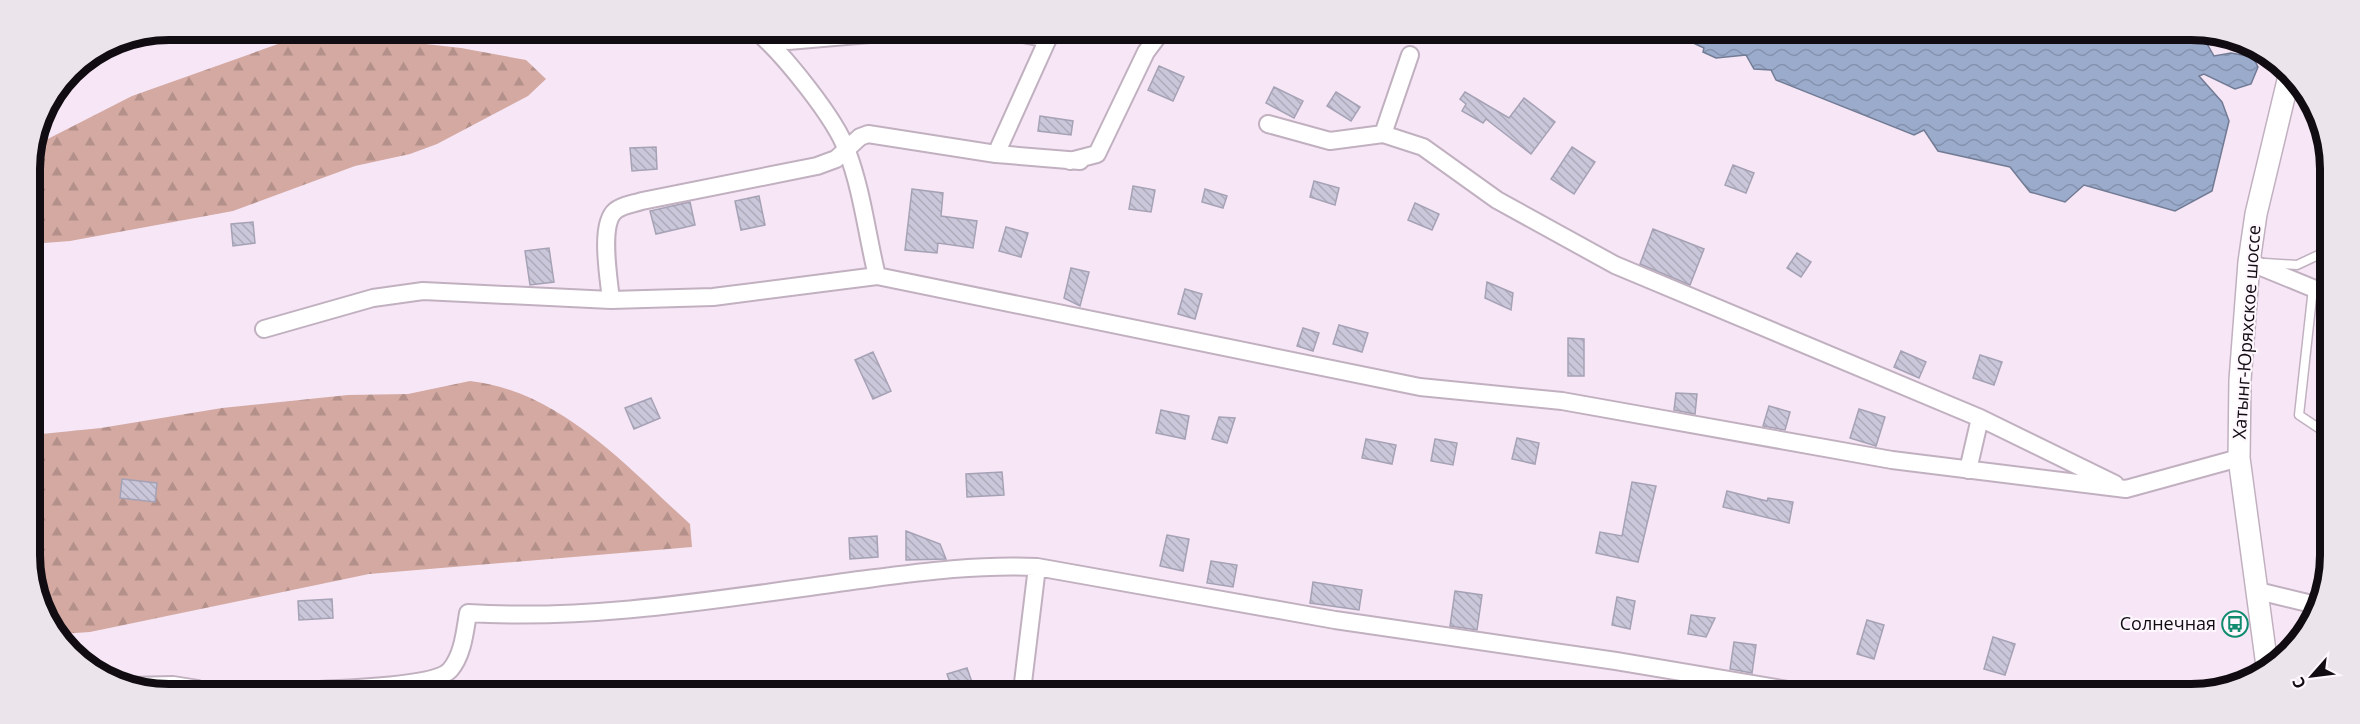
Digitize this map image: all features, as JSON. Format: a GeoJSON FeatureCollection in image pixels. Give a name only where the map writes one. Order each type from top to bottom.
{"type":"FeatureCollection","features":[{"type":"Feature","properties":{"kind":"street"},"geometry":{"type":"LineString","coordinates":[[765,40],[787,62],[837,130],[847,150],[877,276]]}},
{"type":"Feature","properties":{"kind":"street"},"geometry":{"type":"LineString","coordinates":[[787,62],[788,40]]}},
{"type":"Feature","properties":{"kind":"street"},"geometry":{"type":"LineString","coordinates":[[996,154],[1047,40]]}},
{"type":"Feature","properties":{"kind":"street"},"geometry":{"type":"LineString","coordinates":[[611,300],[606,236],[608,223],[614,212],[642,201],[817,166],[836,159],[860,137],[868,134],[996,154],[1075,161],[1097,154],[1146,52],[1155,40]]}},
{"type":"Feature","properties":{"kind":"street"},"geometry":{"type":"LineString","coordinates":[[1383,134],[1410,55]]}},
{"type":"Feature","properties":{"kind":"street","name":"Хатынг-Юряхское шоссе"},"geometry":{"type":"LineString","coordinates":[[2266,659],[2239,458],[2240,380],[2249,262],[2256,214],[2287,84]]}},
{"type":"Feature","properties":{"kind":"street"},"geometry":{"type":"LineString","coordinates":[[1268,124],[1330,141],[1383,134],[1423,147],[1497,200],[1616,265],[1980,418],[2126,489]]}},
{"type":"Feature","properties":{"kind":"street"},"geometry":{"type":"LineString","coordinates":[[2249,262],[2320,291]]}},
{"type":"Feature","properties":{"kind":"street"},"geometry":{"type":"LineString","coordinates":[[264,329],[374,298],[423,291],[611,300],[713,297],[877,276],[1420,387],[1562,401],[1892,460],[2126,489],[2239,458]]}},
{"type":"Feature","properties":{"kind":"street"},"geometry":{"type":"LineString","coordinates":[[1968,470],[1980,418]]}},
{"type":"Feature","properties":{"kind":"street"},"geometry":{"type":"LineString","coordinates":[[395,684],[430,681],[450,670],[463,644],[468,613],[557,615],[634,609],[940,569],[992,565],[1037,567],[1335,620],[1616,661],[1748,683]]}},
{"type":"Feature","properties":{"kind":"street"},"geometry":{"type":"LineString","coordinates":[[1023,684],[1037,567]]}},
{"type":"Feature","properties":{"kind":"street"},"geometry":{"type":"LineString","coordinates":[[2258,591],[2310,604]]}},
{"type":"Feature","properties":{"kind":"lane"},"geometry":{"type":"LineString","coordinates":[[2249,262],[2297,265],[2320,254]]}},
{"type":"Feature","properties":{"kind":"lane"},"geometry":{"type":"LineString","coordinates":[[2320,291],[2299,415],[2320,429]]}},
{"type":"Feature","properties":{"kind":"green space"},"geometry":{"type":"Polygon","coordinates":[[[289,40],[390,40],[461,48],[526,60],[546,79],[528,96],[437,144],[410,154],[355,166],[233,211],[70,241],[41,243],[41,161],[44,141],[132,96],[289,40]]]}},
{"type":"Feature","properties":{"kind":"green space"},"geometry":{"type":"Polygon","coordinates":[[[470,381],[503,388],[533,399],[590,434],[690,524],[692,547],[369,574],[90,632],[67,633],[50,604],[43,580],[40,555],[40,434],[101,428],[222,408],[348,395],[408,394],[470,381]]]}},
{"type":"Feature","properties":{"kind":"water"},"geometry":{"type":"Polygon","coordinates":[[[1687,40],[2191,40],[2206,42],[2214,56],[2231,53],[2253,57],[2258,67],[2251,84],[2235,89],[2204,74],[2199,76],[2222,102],[2229,121],[2212,191],[2175,211],[2084,185],[2065,202],[2030,192],[2010,167],[1938,151],[1924,130],[1914,135],[1776,80],[1771,70],[1754,69],[1746,55],[1716,58],[1703,52],[1704,48],[1687,40]]]}},
{"type":"Feature","properties":{"kind":"building"},"geometry":{"type":"Polygon","coordinates":[[[1159,66],[1184,77],[1173,101],[1148,90],[1159,66]]]}},
{"type":"Feature","properties":{"kind":"building"},"geometry":{"type":"Polygon","coordinates":[[[1274,87],[1303,101],[1294,118],[1266,103],[1274,87]]]}},
{"type":"Feature","properties":{"kind":"building"},"geometry":{"type":"Polygon","coordinates":[[[1336,92],[1360,107],[1351,121],[1327,106],[1336,92]]]}},
{"type":"Feature","properties":{"kind":"building"},"geometry":{"type":"Polygon","coordinates":[[[1465,92],[1509,118],[1524,98],[1555,122],[1531,154],[1486,119],[1483,123],[1462,111],[1466,104],[1460,99],[1465,92]]]}},
{"type":"Feature","properties":{"kind":"building"},"geometry":{"type":"Polygon","coordinates":[[[1040,116],[1073,121],[1071,135],[1038,131],[1040,116]]]}},
{"type":"Feature","properties":{"kind":"building"},"geometry":{"type":"Polygon","coordinates":[[[656,147],[657,169],[632,171],[630,148],[656,147]]]}},
{"type":"Feature","properties":{"kind":"building"},"geometry":{"type":"Polygon","coordinates":[[[1572,147],[1595,162],[1574,194],[1551,179],[1572,147]]]}},
{"type":"Feature","properties":{"kind":"building"},"geometry":{"type":"Polygon","coordinates":[[[1733,165],[1754,173],[1746,193],[1725,185],[1733,165]]]}},
{"type":"Feature","properties":{"kind":"building"},"geometry":{"type":"Polygon","coordinates":[[[1314,181],[1339,188],[1335,205],[1310,197],[1314,181]]]}},
{"type":"Feature","properties":{"kind":"building"},"geometry":{"type":"Polygon","coordinates":[[[1133,186],[1155,190],[1151,212],[1129,209],[1133,186]]]}},
{"type":"Feature","properties":{"kind":"building"},"geometry":{"type":"Polygon","coordinates":[[[912,189],[943,193],[941,216],[977,221],[973,248],[938,243],[937,253],[905,250],[912,189]]]}},
{"type":"Feature","properties":{"kind":"building"},"geometry":{"type":"Polygon","coordinates":[[[1205,189],[1227,196],[1223,208],[1202,202],[1205,189]]]}},
{"type":"Feature","properties":{"kind":"building"},"geometry":{"type":"Polygon","coordinates":[[[759,196],[765,225],[741,230],[735,201],[759,196]]]}},
{"type":"Feature","properties":{"kind":"building"},"geometry":{"type":"Polygon","coordinates":[[[690,202],[695,225],[656,234],[650,211],[690,202]]]}},
{"type":"Feature","properties":{"kind":"building"},"geometry":{"type":"Polygon","coordinates":[[[1415,203],[1439,214],[1432,230],[1408,220],[1415,203]]]}},
{"type":"Feature","properties":{"kind":"building"},"geometry":{"type":"Polygon","coordinates":[[[253,222],[255,243],[233,246],[231,224],[253,222]]]}},
{"type":"Feature","properties":{"kind":"building"},"geometry":{"type":"Polygon","coordinates":[[[1006,227],[1028,233],[1021,257],[999,251],[1006,227]]]}},
{"type":"Feature","properties":{"kind":"building"},"geometry":{"type":"Polygon","coordinates":[[[1653,229],[1704,249],[1690,285],[1640,264],[1653,229]]]}},
{"type":"Feature","properties":{"kind":"building"},"geometry":{"type":"Polygon","coordinates":[[[549,248],[554,282],[530,285],[525,251],[549,248]]]}},
{"type":"Feature","properties":{"kind":"building"},"geometry":{"type":"Polygon","coordinates":[[[1797,253],[1811,262],[1801,277],[1787,268],[1797,253]]]}},
{"type":"Feature","properties":{"kind":"building"},"geometry":{"type":"Polygon","coordinates":[[[1071,268],[1089,272],[1080,306],[1064,298],[1071,268]]]}},
{"type":"Feature","properties":{"kind":"building"},"geometry":{"type":"Polygon","coordinates":[[[1487,282],[1513,293],[1511,310],[1485,298],[1487,282]]]}},
{"type":"Feature","properties":{"kind":"building"},"geometry":{"type":"Polygon","coordinates":[[[1185,289],[1202,294],[1195,319],[1178,314],[1185,289]]]}},
{"type":"Feature","properties":{"kind":"building"},"geometry":{"type":"Polygon","coordinates":[[[1339,325],[1368,333],[1362,352],[1333,344],[1339,325]]]}},
{"type":"Feature","properties":{"kind":"building"},"geometry":{"type":"Polygon","coordinates":[[[1303,328],[1319,333],[1313,351],[1297,346],[1303,328]]]}},
{"type":"Feature","properties":{"kind":"building"},"geometry":{"type":"Polygon","coordinates":[[[1568,338],[1584,339],[1584,376],[1568,376],[1568,338]]]}},
{"type":"Feature","properties":{"kind":"building"},"geometry":{"type":"Polygon","coordinates":[[[1901,351],[1926,362],[1919,378],[1894,367],[1901,351]]]}},
{"type":"Feature","properties":{"kind":"building"},"geometry":{"type":"Polygon","coordinates":[[[873,352],[891,391],[873,399],[855,360],[873,352]]]}},
{"type":"Feature","properties":{"kind":"building"},"geometry":{"type":"Polygon","coordinates":[[[1980,355],[2002,362],[1994,385],[1973,378],[1980,355]]]}},
{"type":"Feature","properties":{"kind":"building"},"geometry":{"type":"Polygon","coordinates":[[[1676,393],[1697,394],[1695,414],[1674,410],[1676,393]]]}},
{"type":"Feature","properties":{"kind":"building"},"geometry":{"type":"Polygon","coordinates":[[[651,398],[660,418],[634,429],[625,408],[651,398]]]}},
{"type":"Feature","properties":{"kind":"building"},"geometry":{"type":"Polygon","coordinates":[[[1769,406],[1790,412],[1785,430],[1763,426],[1769,406]]]}},
{"type":"Feature","properties":{"kind":"building"},"geometry":{"type":"Polygon","coordinates":[[[1859,409],[1885,417],[1876,446],[1850,438],[1859,409]]]}},
{"type":"Feature","properties":{"kind":"building"},"geometry":{"type":"Polygon","coordinates":[[[1161,410],[1189,416],[1185,439],[1156,433],[1161,410]]]}},
{"type":"Feature","properties":{"kind":"building"},"geometry":{"type":"Polygon","coordinates":[[[1219,417],[1235,418],[1227,443],[1212,439],[1219,417]]]}},
{"type":"Feature","properties":{"kind":"building"},"geometry":{"type":"Polygon","coordinates":[[[1517,438],[1539,443],[1535,464],[1512,459],[1517,438]]]}},
{"type":"Feature","properties":{"kind":"building"},"geometry":{"type":"Polygon","coordinates":[[[1366,439],[1396,445],[1392,464],[1362,458],[1366,439]]]}},
{"type":"Feature","properties":{"kind":"building"},"geometry":{"type":"Polygon","coordinates":[[[1435,439],[1457,443],[1453,465],[1431,461],[1435,439]]]}},
{"type":"Feature","properties":{"kind":"building"},"geometry":{"type":"Polygon","coordinates":[[[1002,472],[1004,495],[967,497],[966,474],[1002,472]]]}},
{"type":"Feature","properties":{"kind":"building"},"geometry":{"type":"Polygon","coordinates":[[[122,479],[157,483],[155,502],[120,498],[122,479]]]}},
{"type":"Feature","properties":{"kind":"building"},"geometry":{"type":"Polygon","coordinates":[[[1632,482],[1656,486],[1638,562],[1596,553],[1600,532],[1622,536],[1632,482]]]}},
{"type":"Feature","properties":{"kind":"building"},"geometry":{"type":"Polygon","coordinates":[[[1727,491],[1767,501],[1768,498],[1793,502],[1789,523],[1723,507],[1727,491]]]}},
{"type":"Feature","properties":{"kind":"building"},"geometry":{"type":"Polygon","coordinates":[[[906,531],[940,544],[946,559],[906,560],[906,531]]]}},
{"type":"Feature","properties":{"kind":"building"},"geometry":{"type":"Polygon","coordinates":[[[1167,535],[1189,539],[1183,571],[1160,566],[1167,535]]]}},
{"type":"Feature","properties":{"kind":"building"},"geometry":{"type":"Polygon","coordinates":[[[877,536],[878,557],[850,559],[849,538],[877,536]]]}},
{"type":"Feature","properties":{"kind":"building"},"geometry":{"type":"Polygon","coordinates":[[[1211,561],[1237,565],[1233,587],[1207,583],[1211,561]]]}},
{"type":"Feature","properties":{"kind":"building"},"geometry":{"type":"Polygon","coordinates":[[[1313,582],[1362,590],[1359,610],[1310,603],[1313,582]]]}},
{"type":"Feature","properties":{"kind":"building"},"geometry":{"type":"Polygon","coordinates":[[[1455,591],[1482,595],[1477,630],[1450,626],[1455,591]]]}},
{"type":"Feature","properties":{"kind":"building"},"geometry":{"type":"Polygon","coordinates":[[[1617,597],[1635,601],[1630,629],[1612,625],[1617,597]]]}},
{"type":"Feature","properties":{"kind":"building"},"geometry":{"type":"Polygon","coordinates":[[[332,599],[333,618],[299,620],[298,601],[332,599]]]}},
{"type":"Feature","properties":{"kind":"building"},"geometry":{"type":"Polygon","coordinates":[[[1691,615],[1715,618],[1706,637],[1688,634],[1691,615]]]}},
{"type":"Feature","properties":{"kind":"building"},"geometry":{"type":"Polygon","coordinates":[[[1867,620],[1884,625],[1874,659],[1857,654],[1867,620]]]}},
{"type":"Feature","properties":{"kind":"building"},"geometry":{"type":"Polygon","coordinates":[[[1993,637],[2015,644],[2005,675],[1984,669],[1993,637]]]}},
{"type":"Feature","properties":{"kind":"building"},"geometry":{"type":"Polygon","coordinates":[[[1734,642],[1756,645],[1752,673],[1730,669],[1734,642]]]}},
{"type":"Feature","properties":{"kind":"building"},"geometry":{"type":"Polygon","coordinates":[[[967,668],[972,684],[950,684],[947,674],[967,668]]]}},
{"type":"Feature","properties":{"kind":"place","name":"Солнечная"},"geometry":{"type":"Point","coordinates":[2235,624]}}]}
